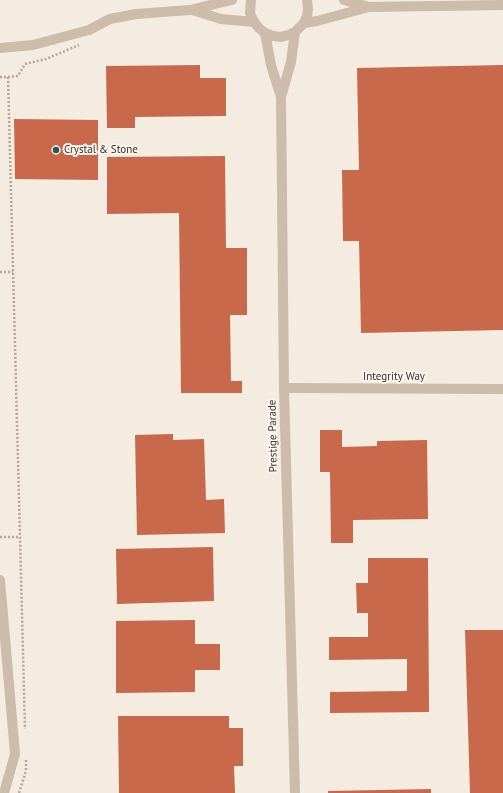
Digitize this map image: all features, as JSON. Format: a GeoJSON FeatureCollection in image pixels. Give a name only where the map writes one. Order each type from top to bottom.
{"type":"FeatureCollection","features":[{"type":"Feature","properties":{"kind":"street"},"geometry":{"type":"LineString","coordinates":[[0,48],[33,45],[89,30],[110,19],[129,15],[190,10],[232,0]]}},
{"type":"Feature","properties":{"kind":"street"},"geometry":{"type":"LineString","coordinates":[[252,0],[250,13],[254,22],[265,33],[280,37],[295,32],[304,23],[308,9],[307,0]]}},
{"type":"Feature","properties":{"kind":"street"},"geometry":{"type":"LineString","coordinates":[[344,0],[369,7]]}},
{"type":"Feature","properties":{"kind":"street"},"geometry":{"type":"LineString","coordinates":[[304,23],[369,7],[503,6]]}},
{"type":"Feature","properties":{"kind":"street"},"geometry":{"type":"LineString","coordinates":[[190,10],[221,18],[254,22]]}},
{"type":"Feature","properties":{"kind":"street","name":"Prestige Parade"},"geometry":{"type":"LineString","coordinates":[[295,32],[290,62],[281,97],[284,388],[293,774],[295,793]]}},
{"type":"Feature","properties":{"kind":"street","name":"Prestige Parade"},"geometry":{"type":"LineString","coordinates":[[265,33],[271,65],[281,97]]}},
{"type":"Feature","properties":{"kind":"street","name":"Integrity Way"},"geometry":{"type":"LineString","coordinates":[[284,388],[503,389]]}},
{"type":"Feature","properties":{"kind":"street"},"geometry":{"type":"LineString","coordinates":[[0,580],[15,754],[4,793]]}},
{"type":"Feature","properties":{"kind":"street","name":"Prestige Parade"},"geometry":{"type":"LineString","coordinates":[[289,793],[293,774]]}},
{"type":"Feature","properties":{"kind":"path"},"geometry":{"type":"LineString","coordinates":[[0,78],[18,76],[25,64],[46,59],[85,43]]}},
{"type":"Feature","properties":{"kind":"path"},"geometry":{"type":"LineString","coordinates":[[8,77],[25,732]]}},
{"type":"Feature","properties":{"kind":"path"},"geometry":{"type":"LineString","coordinates":[[0,272],[13,272]]}},
{"type":"Feature","properties":{"kind":"path"},"geometry":{"type":"LineString","coordinates":[[0,537],[20,537]]}},
{"type":"Feature","properties":{"kind":"path"},"geometry":{"type":"LineString","coordinates":[[19,793],[26,771],[26,756]]}},
{"type":"Feature","properties":{"kind":"building"},"geometry":{"type":"Polygon","coordinates":[[[200,65],[200,78],[226,78],[226,116],[135,117],[135,128],[107,128],[106,66],[200,65]]]}},
{"type":"Feature","properties":{"kind":"building"},"geometry":{"type":"Polygon","coordinates":[[[503,65],[503,330],[361,333],[359,241],[343,241],[342,170],[359,170],[357,68],[503,65]]]}},
{"type":"Feature","properties":{"kind":"building","name":"Crystal & Stone"},"geometry":{"type":"Polygon","coordinates":[[[14,119],[98,120],[98,180],[15,179],[14,119]]]}},
{"type":"Feature","properties":{"kind":"building"},"geometry":{"type":"Polygon","coordinates":[[[225,156],[226,248],[247,248],[247,315],[230,315],[231,381],[242,381],[242,393],[181,393],[179,213],[107,214],[107,157],[225,156]]]}},
{"type":"Feature","properties":{"kind":"building"},"geometry":{"type":"Polygon","coordinates":[[[320,430],[342,430],[342,447],[377,446],[377,441],[427,440],[428,519],[353,520],[353,543],[331,543],[330,472],[320,472],[320,430]]]}},
{"type":"Feature","properties":{"kind":"building"},"geometry":{"type":"Polygon","coordinates":[[[173,434],[173,440],[204,439],[206,500],[224,499],[225,533],[137,535],[135,435],[173,434]]]}},
{"type":"Feature","properties":{"kind":"building"},"geometry":{"type":"Polygon","coordinates":[[[213,547],[214,601],[117,604],[116,549],[213,547]]]}},
{"type":"Feature","properties":{"kind":"building"},"geometry":{"type":"Polygon","coordinates":[[[368,558],[428,558],[429,712],[330,713],[330,692],[407,691],[407,659],[329,660],[329,637],[368,637],[368,613],[357,613],[356,583],[368,583],[368,558]]]}},
{"type":"Feature","properties":{"kind":"building"},"geometry":{"type":"Polygon","coordinates":[[[195,620],[195,644],[220,644],[220,670],[195,670],[195,692],[116,693],[116,621],[195,620]]]}},
{"type":"Feature","properties":{"kind":"building"},"geometry":{"type":"Polygon","coordinates":[[[465,630],[503,630],[503,793],[470,793],[465,630]]]}},
{"type":"Feature","properties":{"kind":"building"},"geometry":{"type":"Polygon","coordinates":[[[118,716],[229,716],[229,728],[243,728],[243,766],[234,766],[235,793],[119,793],[118,716]]]}},
{"type":"Feature","properties":{"kind":"building"},"geometry":{"type":"Polygon","coordinates":[[[431,789],[431,793],[328,793],[328,791],[431,789]]]}},
{"type":"Feature","properties":{"kind":"place","name":"Crystal & Stone"},"geometry":{"type":"Point","coordinates":[56,150]}}]}
